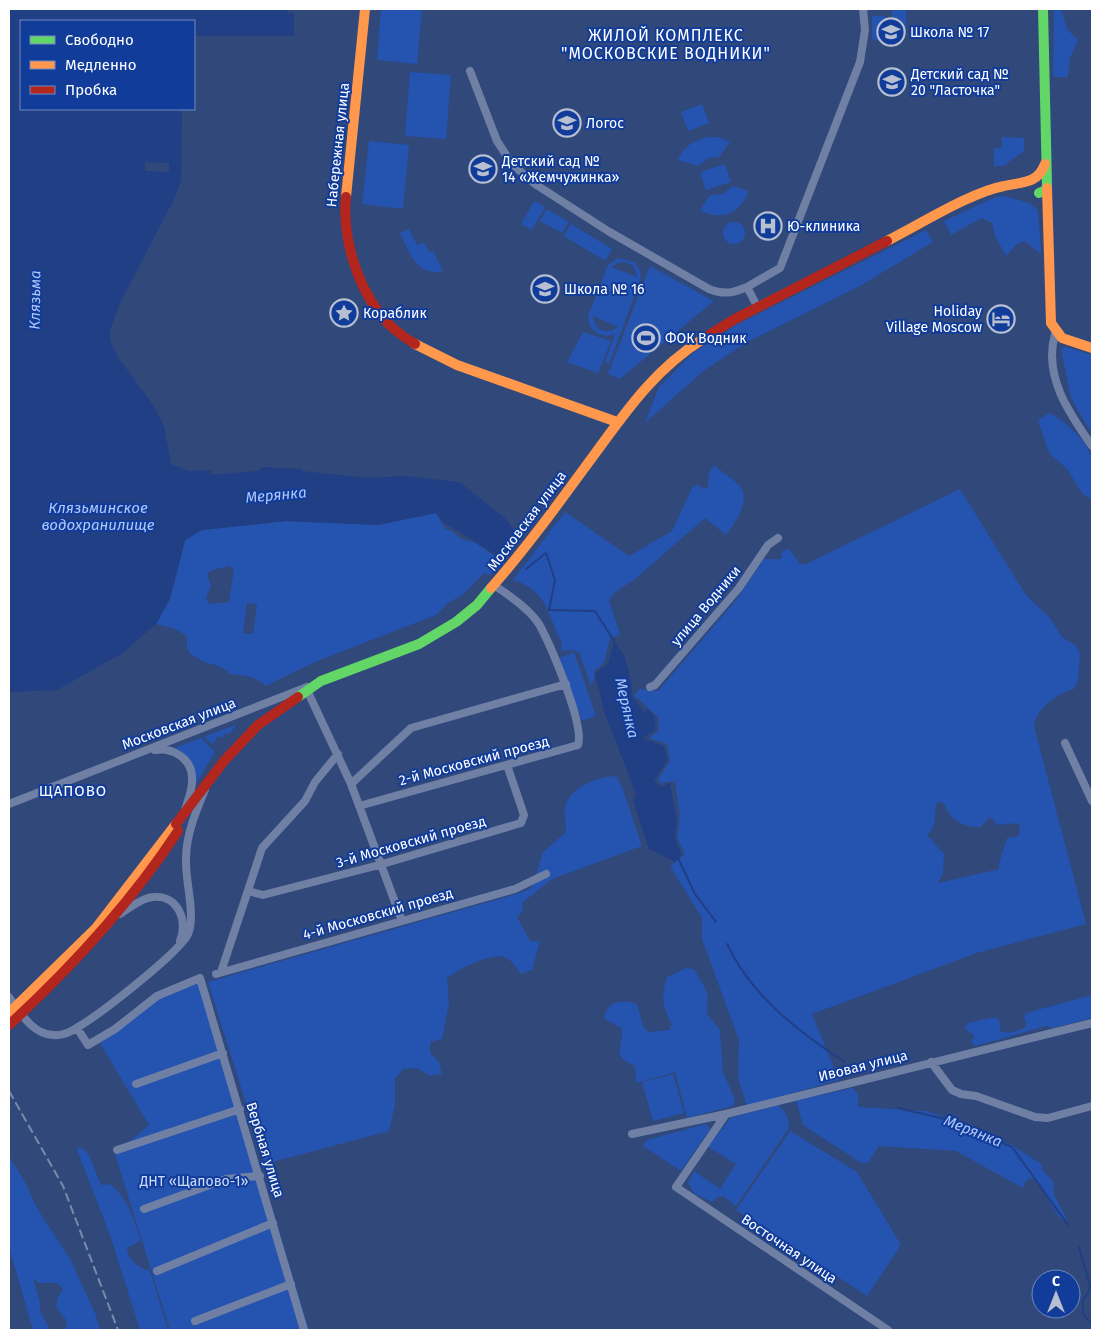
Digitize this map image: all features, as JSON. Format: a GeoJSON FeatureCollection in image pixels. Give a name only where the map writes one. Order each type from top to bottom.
{"type":"FeatureCollection","features":[{"type":"Feature","properties":{"kind":"main road","name":"Набережная улица"},"geometry":{"type":"LineString","coordinates":[[365,9],[344,216],[348,237],[360,273],[381,316],[388,324],[413,341],[456,364],[617,422]]}},
{"type":"Feature","properties":{"kind":"main road"},"geometry":{"type":"LineString","coordinates":[[1043,9],[1045,164],[1040,185],[1046,204],[1051,324],[1055,334],[1089,345]]}},
{"type":"Feature","properties":{"kind":"main road","name":"Московская улица"},"geometry":{"type":"LineString","coordinates":[[321,682],[404,650],[437,634],[477,605],[495,586],[642,390],[695,342],[980,194],[1004,186],[1040,185]]}},
{"type":"Feature","properties":{"kind":"main road"},"geometry":{"type":"LineString","coordinates":[[9,1013],[64,967],[111,910],[212,777],[258,725],[306,690],[321,682]]}},
{"type":"Feature","properties":{"kind":"main road"},"geometry":{"type":"LineString","coordinates":[[9,1025],[64,967],[117,917],[154,869],[212,777]]}},
{"type":"Feature","properties":{"kind":"street"},"geometry":{"type":"LineString","coordinates":[[470,71],[497,142],[512,164],[535,184],[608,231],[709,289],[720,294],[732,293],[747,288],[780,268],[860,62],[865,30],[863,9]]}},
{"type":"Feature","properties":{"kind":"street"},"geometry":{"type":"LineString","coordinates":[[747,288],[758,308]]}},
{"type":"Feature","properties":{"kind":"street"},"geometry":{"type":"LineString","coordinates":[[1055,334],[1052,347],[1058,388],[1069,413],[1092,446]]}},
{"type":"Feature","properties":{"kind":"street","name":"улица Водники"},"geometry":{"type":"LineString","coordinates":[[650,686],[654,685],[739,588],[768,545],[778,538]]}},
{"type":"Feature","properties":{"kind":"street"},"geometry":{"type":"LineString","coordinates":[[351,784],[411,728],[566,684],[538,624],[495,586]]}},
{"type":"Feature","properties":{"kind":"street","name":"Московская улица"},"geometry":{"type":"LineString","coordinates":[[9,804],[321,682]]}},
{"type":"Feature","properties":{"kind":"street","name":"2-й Московский проезд"},"geometry":{"type":"LineString","coordinates":[[359,806],[576,746],[580,738],[566,684]]}},
{"type":"Feature","properties":{"kind":"street"},"geometry":{"type":"LineString","coordinates":[[306,690],[351,784],[379,865],[402,921]]}},
{"type":"Feature","properties":{"kind":"street"},"geometry":{"type":"LineString","coordinates":[[1065,742],[1092,801]]}},
{"type":"Feature","properties":{"kind":"street"},"geometry":{"type":"LineString","coordinates":[[141,753],[169,750],[178,753],[189,766],[192,780],[182,816]]}},
{"type":"Feature","properties":{"kind":"street"},"geometry":{"type":"LineString","coordinates":[[248,892],[262,848],[305,801],[315,782],[338,754]]}},
{"type":"Feature","properties":{"kind":"street","name":"3-й Московский проезд"},"geometry":{"type":"LineString","coordinates":[[248,892],[263,895],[379,865],[521,823],[524,815],[507,765]]}},
{"type":"Feature","properties":{"kind":"street"},"geometry":{"type":"LineString","coordinates":[[9,997],[26,1020],[39,1031],[54,1035],[77,1028],[138,982],[184,941],[190,927],[186,850],[190,832],[206,788]]}},
{"type":"Feature","properties":{"kind":"street","name":"4-й Московский проезд"},"geometry":{"type":"LineString","coordinates":[[248,892],[219,973],[515,888],[546,874]]}},
{"type":"Feature","properties":{"kind":"street"},"geometry":{"type":"LineString","coordinates":[[117,917],[148,898],[159,897],[170,901],[179,909],[183,920],[181,938],[175,950]]}},
{"type":"Feature","properties":{"kind":"street","name":"Вербная улица"},"geometry":{"type":"LineString","coordinates":[[77,1028],[88,1044],[115,1029],[158,996],[200,978],[274,1223],[304,1330]]}},
{"type":"Feature","properties":{"kind":"street","name":"Ивовая улица"},"geometry":{"type":"LineString","coordinates":[[632,1134],[726,1114],[1092,1023]]}},
{"type":"Feature","properties":{"kind":"street"},"geometry":{"type":"LineString","coordinates":[[136,1084],[223,1053]]}},
{"type":"Feature","properties":{"kind":"street"},"geometry":{"type":"LineString","coordinates":[[931,1062],[952,1090],[961,1094],[976,1096],[1035,1117],[1048,1118],[1092,1106]]}},
{"type":"Feature","properties":{"kind":"street"},"geometry":{"type":"LineString","coordinates":[[117,1150],[240,1109]]}},
{"type":"Feature","properties":{"kind":"street","name":"Восточная улица"},"geometry":{"type":"LineString","coordinates":[[726,1114],[676,1187],[888,1330]]}},
{"type":"Feature","properties":{"kind":"street"},"geometry":{"type":"LineString","coordinates":[[144,1209],[226,1179],[260,1176]]}},
{"type":"Feature","properties":{"kind":"street"},"geometry":{"type":"LineString","coordinates":[[158,1271],[274,1223]]}},
{"type":"Feature","properties":{"kind":"street"},"geometry":{"type":"LineString","coordinates":[[194,1320],[291,1284]]}},
{"type":"Feature","properties":{"kind":"green space"},"geometry":{"type":"Polygon","coordinates":[[[381,9],[422,9],[417,64],[377,60],[381,9]]]}},
{"type":"Feature","properties":{"kind":"green space"},"geometry":{"type":"Polygon","coordinates":[[[892,9],[906,9],[906,32],[892,32],[892,9]]]}},
{"type":"Feature","properties":{"kind":"green space"},"geometry":{"type":"Polygon","coordinates":[[[1054,9],[1061,9],[1067,29],[1078,40],[1070,58],[1068,77],[1053,77],[1054,9]]]}},
{"type":"Feature","properties":{"kind":"green space"},"geometry":{"type":"Polygon","coordinates":[[[872,16],[885,16],[885,40],[872,40],[872,16]]]}},
{"type":"Feature","properties":{"kind":"green space"},"geometry":{"type":"Polygon","coordinates":[[[410,72],[451,75],[446,139],[405,136],[410,72]]]}},
{"type":"Feature","properties":{"kind":"green space"},"geometry":{"type":"Polygon","coordinates":[[[702,104],[709,123],[688,131],[681,112],[702,104]]]}},
{"type":"Feature","properties":{"kind":"green space"},"geometry":{"type":"Polygon","coordinates":[[[718,137],[730,142],[719,157],[708,158],[698,166],[678,160],[685,149],[694,142],[700,139],[718,137]]]}},
{"type":"Feature","properties":{"kind":"green space"},"geometry":{"type":"Polygon","coordinates":[[[1002,137],[1024,138],[1024,151],[1003,166],[994,166],[994,148],[1002,148],[1002,137]]]}},
{"type":"Feature","properties":{"kind":"green space"},"geometry":{"type":"Polygon","coordinates":[[[369,141],[409,145],[403,209],[362,204],[369,141]]]}},
{"type":"Feature","properties":{"kind":"green space"},"geometry":{"type":"Polygon","coordinates":[[[725,164],[731,182],[706,190],[700,172],[725,164]]]}},
{"type":"Feature","properties":{"kind":"green space"},"geometry":{"type":"Polygon","coordinates":[[[733,186],[748,191],[741,205],[735,210],[722,215],[715,215],[700,210],[710,195],[723,194],[733,186]]]}},
{"type":"Feature","properties":{"kind":"green space"},"geometry":{"type":"Polygon","coordinates":[[[1004,196],[1029,203],[1038,210],[1041,252],[1038,252],[1025,241],[1017,244],[1006,256],[995,236],[992,223],[982,218],[951,235],[944,221],[995,197],[1004,196]]]}},
{"type":"Feature","properties":{"kind":"green space"},"geometry":{"type":"Polygon","coordinates":[[[534,201],[545,207],[532,230],[521,224],[534,201]]]}},
{"type":"Feature","properties":{"kind":"green space"},"geometry":{"type":"Polygon","coordinates":[[[547,209],[569,222],[562,233],[540,221],[547,209]]]}},
{"type":"Feature","properties":{"kind":"green space"},"geometry":{"type":"Polygon","coordinates":[[[734,222],[742,225],[745,233],[742,241],[734,244],[726,241],[723,233],[726,225],[734,222]]]}},
{"type":"Feature","properties":{"kind":"green space"},"geometry":{"type":"Polygon","coordinates":[[[571,224],[612,249],[605,261],[564,236],[571,224]]]}},
{"type":"Feature","properties":{"kind":"green space"},"geometry":{"type":"Polygon","coordinates":[[[409,229],[417,245],[424,242],[429,252],[433,251],[443,271],[434,272],[426,270],[415,262],[400,233],[409,229]]]}},
{"type":"Feature","properties":{"kind":"green space"},"geometry":{"type":"Polygon","coordinates":[[[926,230],[933,242],[860,286],[747,342],[702,372],[645,423],[659,387],[693,353],[736,325],[926,230]]]}},
{"type":"Feature","properties":{"kind":"green space"},"geometry":{"type":"Polygon","coordinates":[[[618,258],[634,262],[640,270],[641,278],[609,364],[605,362],[615,334],[605,336],[597,333],[593,330],[588,316],[608,265],[618,258]],[[619,262],[611,267],[637,277],[634,266],[626,262],[619,262]],[[593,316],[596,325],[602,330],[610,331],[618,327],[593,316]]]}},
{"type":"Feature","properties":{"kind":"green space","name":"ФОК Водник"},"geometry":{"type":"Polygon","coordinates":[[[650,266],[714,301],[620,379],[608,374],[650,266]]]}},
{"type":"Feature","properties":{"kind":"green space"},"geometry":{"type":"Polygon","coordinates":[[[583,332],[611,341],[598,373],[567,362],[583,332]]]}},
{"type":"Feature","properties":{"kind":"green space"},"geometry":{"type":"Polygon","coordinates":[[[1067,347],[1092,355],[1092,434],[1071,398],[1061,349],[1067,347]]]}},
{"type":"Feature","properties":{"kind":"green space"},"geometry":{"type":"Polygon","coordinates":[[[1049,413],[1074,431],[1090,452],[1094,468],[1092,501],[1082,493],[1067,469],[1049,453],[1038,420],[1049,413]]]}},
{"type":"Feature","properties":{"kind":"green space"},"geometry":{"type":"Polygon","coordinates":[[[714,465],[736,482],[743,491],[744,497],[741,511],[726,535],[705,518],[635,579],[614,593],[609,601],[620,634],[610,639],[604,663],[594,671],[594,681],[590,684],[579,652],[572,650],[561,651],[562,643],[540,597],[525,584],[513,580],[565,512],[629,556],[672,531],[692,488],[698,484],[703,489],[708,487],[709,473],[714,465]]]}},
{"type":"Feature","properties":{"kind":"green space"},"geometry":{"type":"Polygon","coordinates":[[[960,489],[1026,595],[1050,618],[1062,637],[1075,645],[1080,653],[1078,681],[1074,689],[1061,694],[1048,703],[1039,713],[1034,726],[1086,924],[977,953],[812,1014],[839,1080],[747,1106],[738,1078],[739,1040],[702,939],[702,918],[670,866],[685,854],[677,838],[680,815],[675,781],[661,783],[658,779],[670,761],[667,744],[649,738],[659,730],[658,717],[634,695],[640,689],[658,691],[737,599],[764,559],[781,559],[782,551],[789,549],[800,564],[806,564],[960,489]],[[938,802],[933,828],[927,835],[944,854],[943,873],[938,883],[999,869],[1007,838],[1019,836],[1020,829],[1018,823],[998,825],[989,817],[981,827],[968,826],[954,819],[944,803],[938,802]]]}},
{"type":"Feature","properties":{"kind":"green space"},"geometry":{"type":"Polygon","coordinates":[[[436,513],[445,529],[452,531],[461,539],[474,542],[496,557],[503,558],[504,564],[490,575],[484,573],[461,596],[449,602],[436,615],[315,662],[266,686],[254,678],[230,674],[222,667],[202,661],[190,654],[187,648],[187,636],[175,629],[156,624],[170,599],[185,540],[202,530],[286,521],[378,525],[436,513]],[[229,566],[212,570],[207,574],[211,586],[206,598],[210,604],[229,602],[234,570],[229,566]],[[247,603],[243,633],[253,634],[257,604],[247,603]]]}},
{"type":"Feature","properties":{"kind":"green space"},"geometry":{"type":"Polygon","coordinates":[[[574,652],[596,716],[582,721],[559,658],[574,652]]]}},
{"type":"Feature","properties":{"kind":"green space"},"geometry":{"type":"Polygon","coordinates":[[[235,725],[229,734],[226,733],[222,738],[219,736],[212,744],[204,737],[235,725]]]}},
{"type":"Feature","properties":{"kind":"green space"},"geometry":{"type":"Polygon","coordinates":[[[201,738],[215,752],[195,785],[195,772],[189,759],[175,748],[201,738]]]}},
{"type":"Feature","properties":{"kind":"green space"},"geometry":{"type":"Polygon","coordinates":[[[616,776],[622,787],[642,846],[552,879],[522,903],[523,911],[517,917],[530,941],[540,941],[532,970],[521,974],[514,964],[499,956],[484,959],[447,978],[449,1003],[442,1039],[430,1042],[430,1053],[439,1062],[442,1074],[430,1076],[417,1068],[403,1069],[395,1079],[395,1104],[389,1131],[265,1164],[208,982],[523,892],[532,887],[543,852],[566,832],[565,808],[572,794],[585,784],[601,778],[616,776]]]}},
{"type":"Feature","properties":{"kind":"green space"},"geometry":{"type":"Polygon","coordinates":[[[686,968],[694,969],[706,991],[708,998],[707,1014],[720,1030],[723,1072],[735,1100],[733,1106],[687,1118],[675,1072],[636,1083],[635,1066],[627,1062],[620,1055],[622,1029],[604,1018],[608,1008],[612,1005],[621,1002],[632,1002],[637,1004],[643,1026],[648,1032],[669,1030],[672,1024],[664,1006],[665,983],[667,977],[686,968]]]}},
{"type":"Feature","properties":{"kind":"green space","name":"ДНТ «Щапово-1»"},"geometry":{"type":"Polygon","coordinates":[[[202,980],[309,1330],[170,1330],[115,1154],[149,1125],[100,1043],[158,999],[202,980]]]}},
{"type":"Feature","properties":{"kind":"green space"},"geometry":{"type":"Polygon","coordinates":[[[1092,995],[1092,1018],[1053,1028],[1046,1026],[975,1046],[971,1041],[974,1038],[973,1034],[965,1029],[967,1023],[996,1017],[1000,1022],[1000,1031],[1009,1033],[1025,1028],[1024,1017],[1026,1013],[1092,995]]]}},
{"type":"Feature","properties":{"kind":"green space"},"geometry":{"type":"Polygon","coordinates":[[[673,1074],[684,1113],[653,1121],[642,1082],[673,1074]]]}},
{"type":"Feature","properties":{"kind":"green space"},"geometry":{"type":"Polygon","coordinates":[[[853,1088],[858,1094],[858,1107],[925,1111],[951,1119],[1012,1145],[1041,1164],[1043,1171],[1053,1181],[1054,1195],[1066,1217],[1066,1222],[1058,1216],[1036,1180],[1030,1178],[1025,1182],[1023,1188],[956,1151],[879,1146],[868,1163],[861,1163],[803,1125],[796,1100],[853,1088]]]}},
{"type":"Feature","properties":{"kind":"green space"},"geometry":{"type":"Polygon","coordinates":[[[778,1105],[786,1115],[789,1128],[736,1206],[723,1196],[717,1197],[712,1202],[695,1194],[688,1183],[694,1171],[720,1189],[736,1164],[708,1147],[730,1118],[778,1105]]]}},
{"type":"Feature","properties":{"kind":"green space"},"geometry":{"type":"Polygon","coordinates":[[[706,1124],[710,1129],[681,1171],[643,1146],[647,1140],[706,1124]]]}},
{"type":"Feature","properties":{"kind":"green space"},"geometry":{"type":"Polygon","coordinates":[[[790,1131],[857,1172],[901,1245],[867,1296],[736,1210],[790,1131]]]}},
{"type":"Feature","properties":{"kind":"green space"},"geometry":{"type":"Polygon","coordinates":[[[76,1147],[84,1149],[89,1155],[101,1185],[109,1184],[115,1189],[129,1209],[141,1240],[127,1248],[129,1256],[141,1268],[150,1271],[168,1330],[140,1330],[111,1238],[76,1147]]]}},
{"type":"Feature","properties":{"kind":"green space"},"geometry":{"type":"Polygon","coordinates":[[[9,1157],[24,1180],[37,1208],[70,1259],[96,1315],[100,1330],[65,1330],[67,1321],[56,1307],[58,1297],[63,1289],[57,1283],[39,1283],[33,1278],[40,1303],[40,1312],[51,1330],[33,1330],[9,1247],[9,1157]]]}},
{"type":"Feature","properties":{"kind":"water","name":"Клязьминское водохранилище"},"geometry":{"type":"Polygon","coordinates":[[[9,9],[288,9],[288,13],[294,13],[294,36],[195,36],[195,20],[20,20],[20,110],[182,110],[181,181],[174,199],[120,303],[110,330],[110,341],[120,360],[153,405],[164,426],[171,464],[189,471],[211,470],[212,475],[257,471],[263,467],[302,469],[302,471],[368,478],[404,476],[459,482],[505,518],[514,530],[513,539],[506,553],[496,555],[443,522],[436,513],[378,525],[286,521],[202,530],[185,540],[170,599],[156,624],[121,654],[57,690],[9,692],[9,9]]]}},
{"type":"Feature","properties":{"kind":"water"},"geometry":{"type":"Polygon","coordinates":[[[614,641],[624,655],[631,681],[632,696],[644,712],[648,709],[654,718],[655,730],[643,738],[664,746],[668,759],[654,781],[662,787],[670,783],[677,819],[675,838],[682,855],[675,862],[649,849],[633,801],[636,794],[604,711],[595,673],[608,664],[614,641]]]}},
{"type":"Feature","properties":{"kind":"pier"},"geometry":{"type":"Polygon","coordinates":[[[145,162],[169,163],[169,172],[145,171],[145,162]]]}},
{"type":"Feature","properties":{"kind":"waterway","name":"Мерянка"},"geometry":{"type":"LineString","coordinates":[[526,569],[546,553],[555,580],[549,610],[595,611],[614,641]]}},
{"type":"Feature","properties":{"kind":"waterway","name":"Мерянка"},"geometry":{"type":"LineString","coordinates":[[678,858],[695,894],[716,922]]}},
{"type":"Feature","properties":{"kind":"waterway","name":"Мерянка"},"geometry":{"type":"LineString","coordinates":[[727,944],[749,980],[762,996],[793,1025],[845,1062]]}},
{"type":"Feature","properties":{"kind":"waterway","name":"Мерянка"},"geometry":{"type":"LineString","coordinates":[[898,1108],[949,1120],[1012,1147],[1068,1225]]}},
{"type":"Feature","properties":{"kind":"waterway","name":"Мерянка"},"geometry":{"type":"LineString","coordinates":[[1079,1247],[1090,1286],[1083,1300],[1083,1314],[1092,1324]]}},
{"type":"Feature","properties":{"kind":"railway"},"geometry":{"type":"LineString","coordinates":[[9,1091],[63,1186],[118,1330]]}},
{"type":"Feature","properties":{"kind":"traffic: fast"},"geometry":{"type":"LineString","coordinates":[[1039,193],[1046,190],[1047,185],[1043,9]]}},
{"type":"Feature","properties":{"kind":"traffic: fast"},"geometry":{"type":"LineString","coordinates":[[298,697],[321,681],[419,644],[456,622],[477,605],[491,588]]}},
{"type":"Feature","properties":{"kind":"traffic: slow"},"geometry":{"type":"LineString","coordinates":[[346,197],[365,9]]}},
{"type":"Feature","properties":{"kind":"traffic: slow"},"geometry":{"type":"LineString","coordinates":[[887,241],[976,195],[991,189],[1023,183],[1033,179],[1042,171],[1045,164]]}},
{"type":"Feature","properties":{"kind":"traffic: slow"},"geometry":{"type":"LineString","coordinates":[[1047,188],[1051,323],[1062,338],[1092,348]]}},
{"type":"Feature","properties":{"kind":"traffic: slow"},"geometry":{"type":"LineString","coordinates":[[491,588],[557,506],[643,391],[670,363],[703,339]]}},
{"type":"Feature","properties":{"kind":"traffic: slow"},"geometry":{"type":"LineString","coordinates":[[415,344],[457,365],[617,422]]}},
{"type":"Feature","properties":{"kind":"traffic: slow"},"geometry":{"type":"LineString","coordinates":[[9,1013],[96,928],[176,824]]}},
{"type":"Feature","properties":{"kind":"traffic: jam"},"geometry":{"type":"LineString","coordinates":[[346,197],[346,227],[352,259],[364,288],[371,302],[387,323],[415,344]]}},
{"type":"Feature","properties":{"kind":"traffic: jam"},"geometry":{"type":"LineString","coordinates":[[703,339],[733,320],[887,241]]}},
{"type":"Feature","properties":{"kind":"traffic: jam"},"geometry":{"type":"LineString","coordinates":[[176,824],[224,761],[258,725],[298,697]]}},
{"type":"Feature","properties":{"kind":"traffic: jam"},"geometry":{"type":"LineString","coordinates":[[9,1025],[56,980],[100,933],[160,858],[178,831]]}},
{"type":"Feature","properties":{"kind":"place","name":"Школа № 17"},"geometry":{"type":"Point","coordinates":[891,32]}},
{"type":"Feature","properties":{"kind":"place","name":"Детский сад № 20 \"Ласточка\""},"geometry":{"type":"Point","coordinates":[892,82]}},
{"type":"Feature","properties":{"kind":"place","name":"Логос"},"geometry":{"type":"Point","coordinates":[567,123]}},
{"type":"Feature","properties":{"kind":"place","name":"Детский сад № 14 «Жемчужинка»"},"geometry":{"type":"Point","coordinates":[483,169]}},
{"type":"Feature","properties":{"kind":"place","name":"Ю-клиника"},"geometry":{"type":"Point","coordinates":[768,226]}},
{"type":"Feature","properties":{"kind":"place","name":"Школа № 16"},"geometry":{"type":"Point","coordinates":[545,289]}},
{"type":"Feature","properties":{"kind":"place","name":"Кораблик"},"geometry":{"type":"Point","coordinates":[344,313]}},
{"type":"Feature","properties":{"kind":"place","name":"Holiday Village Moscow"},"geometry":{"type":"Point","coordinates":[1001,319]}},
{"type":"Feature","properties":{"kind":"place","name":"ФОК Водник"},"geometry":{"type":"Point","coordinates":[646,338]}},
{"type":"Feature","properties":{"kind":"district","name":"ЖИЛОЙ КОМПЛЕКС \"МОСКОВСКИЕ ВОДНИКИ\""},"geometry":{"type":"Point","coordinates":[666,44]}},
{"type":"Feature","properties":{"kind":"district","name":"ЩАПОВО"},"geometry":{"type":"Point","coordinates":[73,791]}},
{"type":"Feature","properties":{"kind":"water label","name":"Клязьма"},"geometry":{"type":"Point","coordinates":[35,300]}}]}
